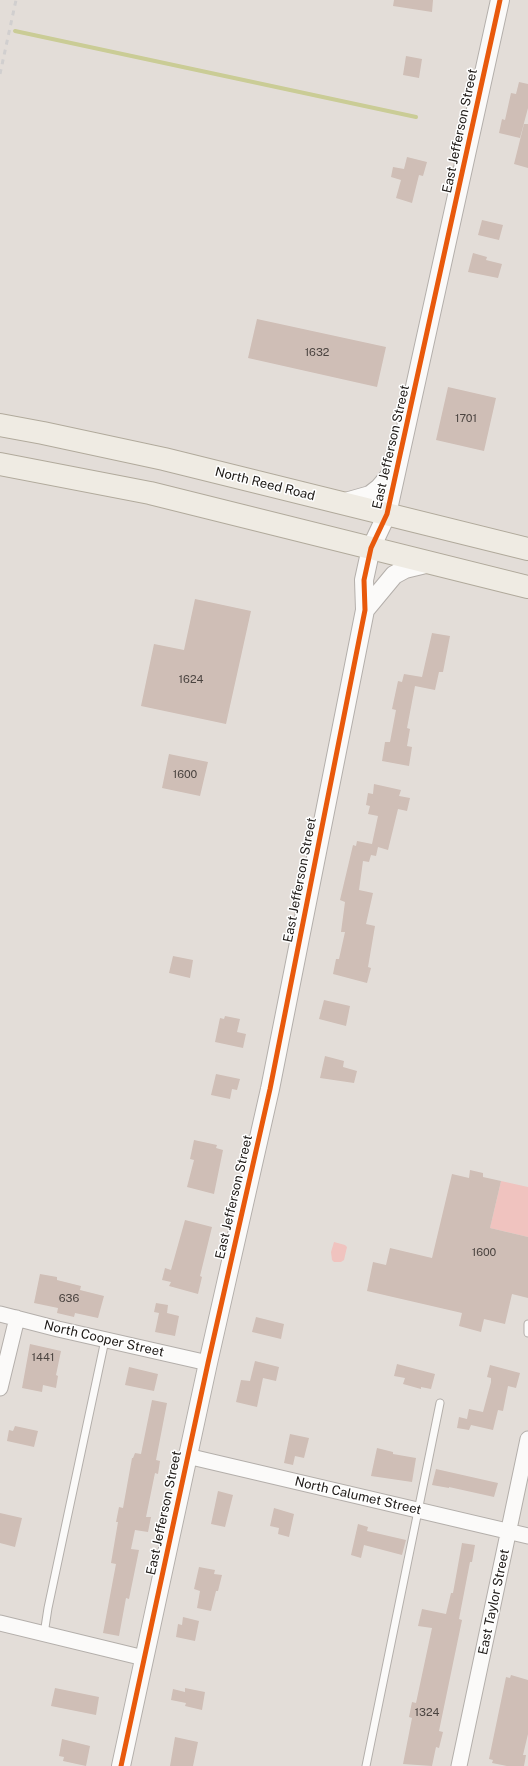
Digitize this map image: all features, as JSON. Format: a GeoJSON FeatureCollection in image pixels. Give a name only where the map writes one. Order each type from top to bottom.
{"type":"FeatureCollection","features":[{"type":"Feature","properties":{"kind":"main road","name":"North Reed Road"},"geometry":{"type":"LineString","coordinates":[[0,425],[164,459],[528,549]]}},
{"type":"Feature","properties":{"kind":"main road"},"geometry":{"type":"LineString","coordinates":[[0,464],[150,493],[528,586]]}},
{"type":"Feature","properties":{"kind":"street","name":"East Jefferson Street"},"geometry":{"type":"LineString","coordinates":[[121,1766],[187,1456],[270,1089],[365,610],[364,580],[371,548],[388,514],[500,0]]}},
{"type":"Feature","properties":{"kind":"street","name":"East Jefferson Street"},"geometry":{"type":"LineString","coordinates":[[342,503],[370,495],[379,488],[391,474],[401,455]]}},
{"type":"Feature","properties":{"kind":"street","name":"East Jefferson Street"},"geometry":{"type":"LineString","coordinates":[[365,610],[394,575],[405,569],[430,563]]}},
{"type":"Feature","properties":{"kind":"street","name":"North Cooper Street"},"geometry":{"type":"LineString","coordinates":[[0,1314],[105,1340],[208,1363]]}},
{"type":"Feature","properties":{"kind":"street"},"geometry":{"type":"LineString","coordinates":[[0,1388],[17,1318]]}},
{"type":"Feature","properties":{"kind":"street","name":"East Taylor Street"},"geometry":{"type":"LineString","coordinates":[[460,1766],[528,1439]]}},
{"type":"Feature","properties":{"kind":"street","name":"North Calumet Street"},"geometry":{"type":"LineString","coordinates":[[187,1456],[528,1536]]}},
{"type":"Feature","properties":{"kind":"street"},"geometry":{"type":"LineString","coordinates":[[0,1623],[144,1658]]}},
{"type":"Feature","properties":{"kind":"lane"},"geometry":{"type":"LineString","coordinates":[[528,1324],[528,1333]]}},
{"type":"Feature","properties":{"kind":"lane"},"geometry":{"type":"LineString","coordinates":[[44,1634],[49,1600],[105,1340]]}},
{"type":"Feature","properties":{"kind":"lane"},"geometry":{"type":"LineString","coordinates":[[366,1766],[440,1403]]}},
{"type":"Feature","properties":{"kind":"shaded area"},"geometry":{"type":"Polygon","coordinates":[[[501,1181],[528,1187],[528,1237],[490,1228],[501,1181]]]}},
{"type":"Feature","properties":{"kind":"shaded area"},"geometry":{"type":"Polygon","coordinates":[[[334,1242],[347,1247],[344,1260],[341,1262],[334,1262],[332,1260],[331,1252],[334,1242]]]}},
{"type":"Feature","properties":{"kind":"building"},"geometry":{"type":"Polygon","coordinates":[[[394,0],[433,0],[432,12],[393,6],[394,0]]]}},
{"type":"Feature","properties":{"kind":"building"},"geometry":{"type":"Polygon","coordinates":[[[406,56],[422,59],[419,78],[403,75],[406,56]]]}},
{"type":"Feature","properties":{"kind":"building"},"geometry":{"type":"Polygon","coordinates":[[[519,82],[528,84],[528,108],[520,138],[499,133],[502,119],[505,120],[511,93],[516,94],[519,82]]]}},
{"type":"Feature","properties":{"kind":"building"},"geometry":{"type":"Polygon","coordinates":[[[524,124],[528,124],[528,168],[514,164],[524,124]]]}},
{"type":"Feature","properties":{"kind":"building"},"geometry":{"type":"Polygon","coordinates":[[[407,157],[427,162],[423,176],[419,175],[412,203],[396,198],[401,180],[391,177],[393,167],[404,169],[407,157]]]}},
{"type":"Feature","properties":{"kind":"building"},"geometry":{"type":"Polygon","coordinates":[[[482,220],[503,225],[499,240],[478,235],[482,220]]]}},
{"type":"Feature","properties":{"kind":"building"},"geometry":{"type":"Polygon","coordinates":[[[473,253],[487,257],[486,260],[502,264],[498,278],[468,272],[473,253]]]}},
{"type":"Feature","properties":{"kind":"building"},"geometry":{"type":"Polygon","coordinates":[[[257,319],[386,347],[377,387],[248,358],[257,319]]]}},
{"type":"Feature","properties":{"kind":"building"},"geometry":{"type":"Polygon","coordinates":[[[448,387],[496,398],[484,451],[436,440],[448,387]]]}},
{"type":"Feature","properties":{"kind":"building"},"geometry":{"type":"Polygon","coordinates":[[[195,599],[251,611],[226,724],[141,706],[154,644],[184,650],[195,599]]]}},
{"type":"Feature","properties":{"kind":"building"},"geometry":{"type":"Polygon","coordinates":[[[432,633],[450,636],[443,672],[439,672],[435,690],[415,686],[407,728],[410,729],[407,746],[412,747],[409,766],[382,761],[385,742],[390,742],[396,710],[392,709],[398,681],[402,682],[404,674],[422,677],[432,633]]]}},
{"type":"Feature","properties":{"kind":"building"},"geometry":{"type":"Polygon","coordinates":[[[169,754],[208,762],[200,796],[162,788],[169,754]]]}},
{"type":"Feature","properties":{"kind":"building"},"geometry":{"type":"Polygon","coordinates":[[[374,784],[401,790],[399,796],[410,798],[407,811],[398,809],[388,850],[378,847],[376,856],[371,855],[369,862],[363,861],[359,890],[373,893],[366,924],[375,926],[368,967],[371,968],[367,983],[333,974],[336,959],[339,959],[345,932],[341,932],[345,902],[340,900],[353,845],[356,846],[357,841],[372,844],[378,816],[368,814],[370,806],[366,805],[368,793],[373,794],[374,784]]]}},
{"type":"Feature","properties":{"kind":"building"},"geometry":{"type":"Polygon","coordinates":[[[173,956],[193,960],[190,978],[169,973],[173,956]]]}},
{"type":"Feature","properties":{"kind":"building"},"geometry":{"type":"Polygon","coordinates":[[[324,1000],[350,1006],[346,1026],[319,1019],[324,1000]]]}},
{"type":"Feature","properties":{"kind":"building"},"geometry":{"type":"Polygon","coordinates":[[[225,1016],[240,1019],[237,1032],[246,1034],[243,1048],[215,1042],[220,1018],[224,1019],[225,1016]]]}},
{"type":"Feature","properties":{"kind":"building"},"geometry":{"type":"Polygon","coordinates":[[[325,1056],[344,1061],[343,1067],[357,1071],[354,1083],[320,1078],[325,1056]]]}},
{"type":"Feature","properties":{"kind":"building"},"geometry":{"type":"Polygon","coordinates":[[[216,1074],[240,1079],[237,1090],[232,1089],[230,1099],[211,1095],[216,1074]]]}},
{"type":"Feature","properties":{"kind":"building"},"geometry":{"type":"Polygon","coordinates":[[[194,1140],[217,1145],[216,1148],[223,1150],[214,1194],[187,1187],[194,1160],[190,1159],[194,1140]]]}},
{"type":"Feature","properties":{"kind":"building"},"geometry":{"type":"Polygon","coordinates":[[[470,1170],[483,1173],[483,1177],[501,1181],[490,1228],[528,1237],[528,1298],[512,1294],[505,1324],[484,1319],[481,1332],[459,1326],[462,1313],[367,1291],[373,1262],[386,1265],[390,1248],[432,1258],[452,1174],[469,1178],[470,1170]]]}},
{"type":"Feature","properties":{"kind":"building"},"geometry":{"type":"Polygon","coordinates":[[[185,1220],[212,1227],[200,1276],[202,1277],[198,1294],[169,1286],[171,1282],[162,1280],[165,1268],[171,1270],[185,1220]]]}},
{"type":"Feature","properties":{"kind":"building"},"geometry":{"type":"Polygon","coordinates":[[[40,1274],[57,1277],[57,1280],[81,1286],[80,1290],[104,1296],[98,1318],[75,1313],[74,1317],[57,1313],[58,1308],[34,1303],[40,1274]]]}},
{"type":"Feature","properties":{"kind":"building"},"geometry":{"type":"Polygon","coordinates":[[[156,1303],[168,1305],[167,1313],[179,1316],[175,1336],[155,1332],[159,1313],[154,1312],[156,1303]]]}},
{"type":"Feature","properties":{"kind":"building"},"geometry":{"type":"Polygon","coordinates":[[[256,1317],[284,1324],[281,1339],[252,1332],[256,1317]]]}},
{"type":"Feature","properties":{"kind":"building"},"geometry":{"type":"Polygon","coordinates":[[[30,1344],[61,1351],[56,1375],[58,1376],[56,1388],[43,1385],[42,1392],[22,1388],[30,1344]]]}},
{"type":"Feature","properties":{"kind":"building"},"geometry":{"type":"Polygon","coordinates":[[[255,1361],[279,1367],[276,1381],[263,1378],[257,1407],[236,1402],[241,1380],[250,1381],[255,1361]]]}},
{"type":"Feature","properties":{"kind":"building"},"geometry":{"type":"Polygon","coordinates":[[[397,1364],[435,1374],[431,1389],[421,1387],[421,1389],[403,1384],[405,1378],[394,1376],[397,1364]]]}},
{"type":"Feature","properties":{"kind":"building"},"geometry":{"type":"Polygon","coordinates":[[[490,1365],[520,1373],[516,1388],[508,1386],[503,1411],[498,1410],[493,1430],[471,1425],[469,1430],[457,1428],[459,1417],[467,1419],[469,1409],[483,1412],[491,1382],[491,1378],[487,1377],[490,1365]]]}},
{"type":"Feature","properties":{"kind":"building"},"geometry":{"type":"Polygon","coordinates":[[[129,1367],[158,1374],[154,1391],[125,1385],[129,1367]]]}},
{"type":"Feature","properties":{"kind":"building"},"geometry":{"type":"Polygon","coordinates":[[[152,1400],[167,1403],[156,1460],[160,1461],[158,1474],[155,1473],[146,1517],[151,1517],[148,1532],[135,1530],[131,1549],[139,1550],[129,1599],[126,1598],[119,1636],[103,1633],[116,1564],[111,1563],[118,1522],[116,1522],[119,1507],[123,1508],[132,1458],[135,1453],[141,1454],[152,1400]]]}},
{"type":"Feature","properties":{"kind":"building"},"geometry":{"type":"Polygon","coordinates":[[[15,1426],[38,1431],[34,1447],[7,1441],[9,1430],[13,1431],[15,1426]]]}},
{"type":"Feature","properties":{"kind":"building"},"geometry":{"type":"Polygon","coordinates":[[[290,1434],[309,1438],[304,1458],[295,1456],[293,1465],[284,1463],[290,1434]]]}},
{"type":"Feature","properties":{"kind":"building"},"geometry":{"type":"Polygon","coordinates":[[[377,1448],[393,1452],[393,1454],[416,1458],[412,1482],[371,1476],[377,1448]]]}},
{"type":"Feature","properties":{"kind":"building"},"geometry":{"type":"Polygon","coordinates":[[[436,1469],[498,1483],[494,1497],[449,1487],[432,1485],[436,1469]]]}},
{"type":"Feature","properties":{"kind":"building"},"geometry":{"type":"Polygon","coordinates":[[[218,1491],[233,1495],[225,1527],[211,1524],[218,1491]]]}},
{"type":"Feature","properties":{"kind":"building"},"geometry":{"type":"Polygon","coordinates":[[[274,1508],[294,1514],[289,1537],[278,1534],[279,1528],[270,1526],[274,1508]]]}},
{"type":"Feature","properties":{"kind":"building"},"geometry":{"type":"Polygon","coordinates":[[[0,1513],[22,1518],[15,1547],[0,1543],[0,1513]]]}},
{"type":"Feature","properties":{"kind":"building"},"geometry":{"type":"Polygon","coordinates":[[[358,1524],[368,1527],[367,1531],[406,1540],[402,1555],[364,1545],[361,1558],[351,1555],[358,1524]]]}},
{"type":"Feature","properties":{"kind":"building"},"geometry":{"type":"Polygon","coordinates":[[[462,1543],[475,1545],[472,1562],[470,1562],[459,1619],[462,1620],[439,1731],[443,1732],[439,1748],[436,1747],[432,1766],[403,1764],[412,1718],[409,1717],[412,1702],[416,1703],[432,1628],[418,1626],[422,1609],[446,1614],[451,1593],[453,1593],[462,1543]]]}},
{"type":"Feature","properties":{"kind":"building"},"geometry":{"type":"Polygon","coordinates":[[[199,1567],[215,1570],[214,1574],[222,1575],[211,1611],[197,1608],[200,1591],[194,1589],[199,1567]]]}},
{"type":"Feature","properties":{"kind":"building"},"geometry":{"type":"Polygon","coordinates":[[[183,1617],[199,1621],[195,1641],[176,1637],[178,1624],[182,1625],[183,1617]]]}},
{"type":"Feature","properties":{"kind":"building"},"geometry":{"type":"Polygon","coordinates":[[[511,1675],[528,1680],[528,1734],[523,1755],[526,1755],[524,1766],[507,1766],[492,1763],[493,1760],[489,1759],[506,1677],[510,1678],[511,1675]]]}},
{"type":"Feature","properties":{"kind":"building"},"geometry":{"type":"Polygon","coordinates":[[[55,1688],[99,1697],[96,1715],[51,1706],[55,1688]]]}},
{"type":"Feature","properties":{"kind":"building"},"geometry":{"type":"Polygon","coordinates":[[[185,1688],[205,1692],[202,1710],[185,1706],[186,1703],[171,1700],[173,1689],[185,1692],[185,1688]]]}},
{"type":"Feature","properties":{"kind":"building"},"geometry":{"type":"Polygon","coordinates":[[[175,1737],[198,1742],[193,1766],[170,1766],[175,1737]]]}},
{"type":"Feature","properties":{"kind":"building"},"geometry":{"type":"Polygon","coordinates":[[[62,1739],[90,1746],[86,1766],[63,1761],[64,1757],[59,1756],[62,1739]]]}},
{"type":"Feature","properties":{"kind":"waterway"},"geometry":{"type":"LineString","coordinates":[[15,31],[416,117]]}},
{"type":"Feature","properties":{"kind":"railway"},"geometry":{"type":"LineString","coordinates":[[0,74],[16,0]]}},
{"type":"Feature","properties":{"kind":"cycle path"},"geometry":{"type":"LineString","coordinates":[[121,1766],[208,1363],[270,1089],[365,610],[364,580],[371,548],[387,514],[500,0]]}}]}
